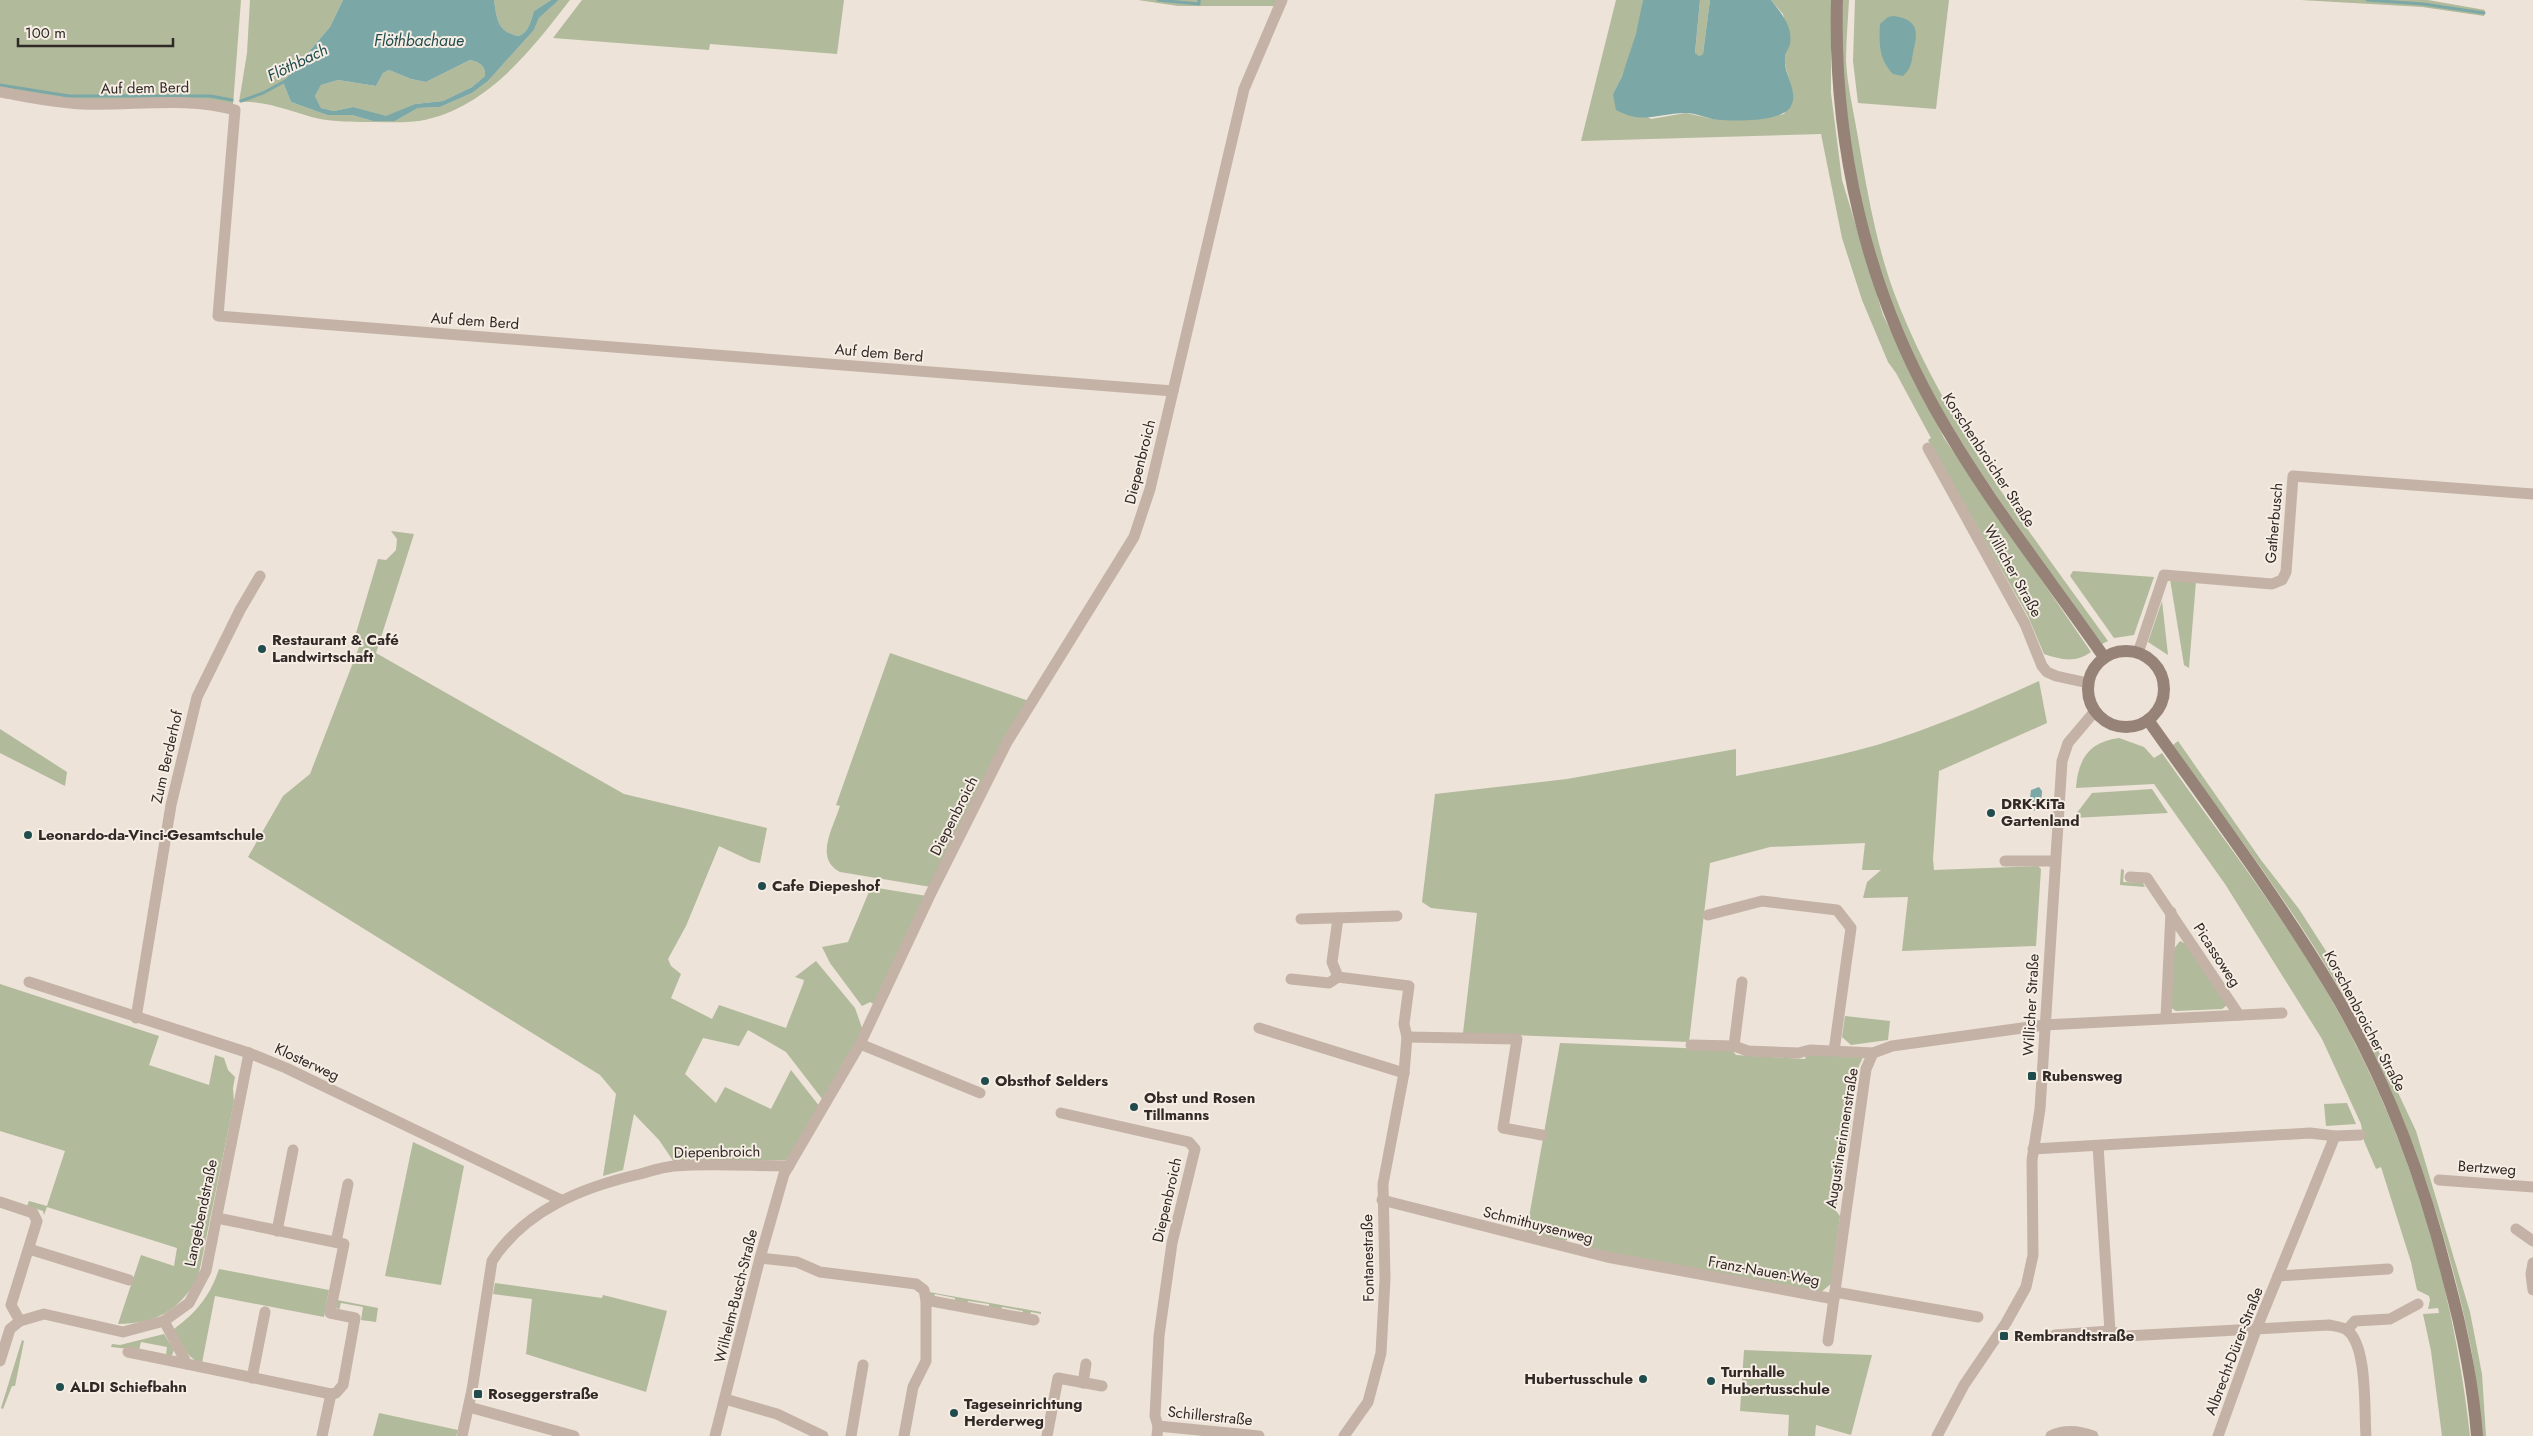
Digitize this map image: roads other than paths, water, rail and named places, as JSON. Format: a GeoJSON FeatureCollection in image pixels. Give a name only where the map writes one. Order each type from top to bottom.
{"type":"FeatureCollection","features":[{"type":"Feature","properties":{"kind":"main road","name":"Korschenbroicher Straße"},"geometry":{"type":"LineString","coordinates":[[1837,0],[1838,84],[1849,168],[1866,242],[1892,317],[1925,389],[1963,454],[2104,657]]}},
{"type":"Feature","properties":{"kind":"main road"},"geometry":{"type":"LineString","coordinates":[[2117,652],[2138,653],[2156,666],[2164,687],[2162,702],[2148,720],[2135,726],[2120,726],[2106,721],[2095,711],[2089,698],[2088,683],[2092,671],[2104,657],[2117,652]]}},
{"type":"Feature","properties":{"kind":"main road","name":"Korschenbroicher Straße"},"geometry":{"type":"LineString","coordinates":[[2148,720],[2304,944],[2364,1046],[2395,1113],[2433,1216],[2459,1318],[2477,1436]]}},
{"type":"Feature","properties":{"kind":"street","name":"Diepenbroich"},"geometry":{"type":"LineString","coordinates":[[860,1044],[932,893],[1008,742],[1134,537],[1150,488],[1244,90],[1282,0]]}},
{"type":"Feature","properties":{"kind":"street","name":"Auf dem Berd"},"geometry":{"type":"LineString","coordinates":[[0,92],[50,102],[84,104],[195,102],[235,110],[218,316],[1173,391]]}},
{"type":"Feature","properties":{"kind":"street","name":"Willicher Straße"},"geometry":{"type":"LineString","coordinates":[[1928,448],[2025,624],[2042,666],[2047,672],[2056,676],[2088,683]]}},
{"type":"Feature","properties":{"kind":"street","name":"Gatherbusch"},"geometry":{"type":"LineString","coordinates":[[2138,653],[2164,575],[2272,584],[2282,580],[2286,572],[2293,476],[2533,494]]}},
{"type":"Feature","properties":{"kind":"street","name":"Zum Berderhof"},"geometry":{"type":"LineString","coordinates":[[136,1018],[171,805],[197,697],[240,610],[260,576]]}},
{"type":"Feature","properties":{"kind":"street","name":"Willicher Straße"},"geometry":{"type":"LineString","coordinates":[[1937,1436],[1964,1386],[2006,1323],[2026,1287],[2030,1272],[2034,1239],[2033,1149],[2040,1109],[2044,1025],[2064,751],[2095,711]]}},
{"type":"Feature","properties":{"kind":"street"},"geometry":{"type":"LineString","coordinates":[[2005,861],[2055,861]]}},
{"type":"Feature","properties":{"kind":"street","name":"Picassoweg"},"geometry":{"type":"LineString","coordinates":[[2130,877],[2147,878],[2239,1015]]}},
{"type":"Feature","properties":{"kind":"street"},"geometry":{"type":"LineString","coordinates":[[1708,915],[1762,901],[1837,910],[1851,928],[1834,1051]]}},
{"type":"Feature","properties":{"kind":"street","name":"Picassoweg"},"geometry":{"type":"LineString","coordinates":[[2166,1018],[2171,912]]}},
{"type":"Feature","properties":{"kind":"street"},"geometry":{"type":"LineString","coordinates":[[1301,919],[1397,916]]}},
{"type":"Feature","properties":{"kind":"street"},"geometry":{"type":"LineString","coordinates":[[1338,918],[1332,962],[1338,978]]}},
{"type":"Feature","properties":{"kind":"street","name":"Fontanestraße"},"geometry":{"type":"LineString","coordinates":[[1291,979],[1329,984],[1338,978],[1409,986],[1404,1024],[1407,1037],[1404,1073],[1383,1184],[1385,1279],[1381,1353],[1368,1402],[1344,1436]]}},
{"type":"Feature","properties":{"kind":"street","name":"Klosterweg"},"geometry":{"type":"LineString","coordinates":[[29,982],[249,1053],[286,1068],[561,1200]]}},
{"type":"Feature","properties":{"kind":"street"},"geometry":{"type":"LineString","coordinates":[[1734,1046],[1742,982]]}},
{"type":"Feature","properties":{"kind":"street"},"geometry":{"type":"LineString","coordinates":[[2044,1025],[2282,1013]]}},
{"type":"Feature","properties":{"kind":"street","name":"Augustinerinnenstraße"},"geometry":{"type":"LineString","coordinates":[[1828,1341],[1866,1069],[1873,1053],[1892,1046],[2044,1025]]}},
{"type":"Feature","properties":{"kind":"street"},"geometry":{"type":"LineString","coordinates":[[1259,1028],[1404,1073]]}},
{"type":"Feature","properties":{"kind":"street"},"geometry":{"type":"LineString","coordinates":[[1407,1037],[1518,1039],[1502,1128],[1542,1135]]}},
{"type":"Feature","properties":{"kind":"street"},"geometry":{"type":"LineString","coordinates":[[789,1166],[860,1044],[980,1093]]}},
{"type":"Feature","properties":{"kind":"street"},"geometry":{"type":"LineString","coordinates":[[1690,1045],[1734,1046],[1748,1051],[1798,1053],[1810,1050],[1873,1053]]}},
{"type":"Feature","properties":{"kind":"street","name":"Langebendstraße"},"geometry":{"type":"LineString","coordinates":[[20,1321],[44,1314],[123,1332],[164,1321],[189,1303],[206,1271],[249,1053]]}},
{"type":"Feature","properties":{"kind":"street","name":"Diepenbroich"},"geometry":{"type":"LineString","coordinates":[[1061,1113],[1189,1142],[1194,1149],[1172,1243],[1159,1337],[1155,1416],[1158,1431]]}},
{"type":"Feature","properties":{"kind":"street"},"geometry":{"type":"LineString","coordinates":[[2033,1149],[2310,1133],[2335,1136],[2360,1135]]}},
{"type":"Feature","properties":{"kind":"street","name":"Albrecht-Dürer-Straße"},"geometry":{"type":"LineString","coordinates":[[2218,1436],[2256,1330],[2335,1136]]}},
{"type":"Feature","properties":{"kind":"street"},"geometry":{"type":"LineString","coordinates":[[2098,1146],[2110,1331]]}},
{"type":"Feature","properties":{"kind":"street"},"geometry":{"type":"LineString","coordinates":[[277,1231],[293,1150]]}},
{"type":"Feature","properties":{"kind":"street","name":"Diepenbroich"},"geometry":{"type":"LineString","coordinates":[[462,1436],[469,1407],[492,1261],[504,1243],[549,1207],[561,1200],[614,1180],[673,1166],[789,1166]]}},
{"type":"Feature","properties":{"kind":"street","name":"Wilhelm-Busch-Straße"},"geometry":{"type":"LineString","coordinates":[[715,1436],[760,1258],[781,1183],[789,1166]]}},
{"type":"Feature","properties":{"kind":"street","name":"Bertzweg"},"geometry":{"type":"LineString","coordinates":[[2439,1180],[2533,1187]]}},
{"type":"Feature","properties":{"kind":"street"},"geometry":{"type":"LineString","coordinates":[[336,1242],[348,1184]]}},
{"type":"Feature","properties":{"kind":"street","name":"Schmithuysenweg"},"geometry":{"type":"LineString","coordinates":[[1382,1200],[1561,1246],[1688,1273]]}},
{"type":"Feature","properties":{"kind":"street"},"geometry":{"type":"LineString","coordinates":[[0,1202],[34,1213],[38,1222],[6,1304],[20,1321],[10,1329],[0,1361]]}},
{"type":"Feature","properties":{"kind":"street"},"geometry":{"type":"LineString","coordinates":[[128,1352],[330,1394],[336,1393],[343,1385],[355,1318],[330,1313],[344,1244],[217,1218]]}},
{"type":"Feature","properties":{"kind":"street"},"geometry":{"type":"LineString","coordinates":[[2516,1229],[2533,1241]]}},
{"type":"Feature","properties":{"kind":"street"},"geometry":{"type":"LineString","coordinates":[[29,1248],[129,1280]]}},
{"type":"Feature","properties":{"kind":"street"},"geometry":{"type":"LineString","coordinates":[[760,1258],[796,1262],[820,1272],[916,1284],[924,1290],[926,1300],[926,1361],[913,1387],[904,1436]]}},
{"type":"Feature","properties":{"kind":"street"},"geometry":{"type":"LineString","coordinates":[[2533,1263],[2531,1274],[2533,1290]]}},
{"type":"Feature","properties":{"kind":"street","name":"Albrecht-Dürer-Straße"},"geometry":{"type":"LineString","coordinates":[[2278,1276],[2388,1269]]}},
{"type":"Feature","properties":{"kind":"street","name":"Franz-Nauen-Weg"},"geometry":{"type":"LineString","coordinates":[[1688,1273],[1978,1317]]}},
{"type":"Feature","properties":{"kind":"street"},"geometry":{"type":"LineString","coordinates":[[926,1300],[1034,1320]]}},
{"type":"Feature","properties":{"kind":"street"},"geometry":{"type":"LineString","coordinates":[[2347,1330],[2355,1321],[2390,1318],[2418,1304]]}},
{"type":"Feature","properties":{"kind":"street"},"geometry":{"type":"LineString","coordinates":[[252,1378],[265,1312]]}},
{"type":"Feature","properties":{"kind":"street"},"geometry":{"type":"LineString","coordinates":[[164,1321],[187,1364]]}},
{"type":"Feature","properties":{"kind":"street"},"geometry":{"type":"LineString","coordinates":[[2055,1335],[2110,1331],[2126,1336],[2329,1325],[2347,1330],[2357,1344],[2361,1362],[2366,1436]]}},
{"type":"Feature","properties":{"kind":"street"},"geometry":{"type":"LineString","coordinates":[[1083,1382],[1086,1364]]}},
{"type":"Feature","properties":{"kind":"street"},"geometry":{"type":"LineString","coordinates":[[851,1436],[863,1365]]}},
{"type":"Feature","properties":{"kind":"street"},"geometry":{"type":"LineString","coordinates":[[1047,1436],[1058,1378],[1102,1386]]}},
{"type":"Feature","properties":{"kind":"street"},"geometry":{"type":"LineString","coordinates":[[322,1436],[330,1394]]}},
{"type":"Feature","properties":{"kind":"street"},"geometry":{"type":"LineString","coordinates":[[725,1399],[777,1414],[823,1436]]}},
{"type":"Feature","properties":{"kind":"street"},"geometry":{"type":"LineString","coordinates":[[469,1407],[574,1436]]}},
{"type":"Feature","properties":{"kind":"street","name":"Schillerstraße"},"geometry":{"type":"LineString","coordinates":[[1158,1431],[1259,1436]]}},
{"type":"Feature","properties":{"kind":"street"},"geometry":{"type":"LineString","coordinates":[[2051,1436],[2063,1431],[2080,1432],[2093,1436]]}},
{"type":"Feature","properties":{"kind":"water","name":"Flöthbachaue"},"geometry":{"type":"Polygon","coordinates":[[[343,0],[494,0],[499,24],[506,31],[519,36],[527,29],[534,11],[551,0],[559,0],[539,18],[534,30],[488,81],[472,93],[440,107],[418,108],[395,121],[373,121],[352,115],[327,115],[291,102],[283,82],[330,27],[343,0]],[[470,60],[426,82],[411,79],[389,70],[383,73],[376,86],[338,80],[321,85],[315,96],[321,108],[334,111],[353,107],[386,116],[415,104],[443,101],[472,87],[485,76],[485,73],[479,63],[470,60]]]}},
{"type":"Feature","properties":{"kind":"water"},"geometry":{"type":"Polygon","coordinates":[[[1643,0],[1700,0],[1695,53],[1699,56],[1703,54],[1710,0],[1771,0],[1779,10],[1790,31],[1790,44],[1785,56],[1785,64],[1793,94],[1791,106],[1787,111],[1769,118],[1736,120],[1715,119],[1686,113],[1643,118],[1616,110],[1613,94],[1622,76],[1636,34],[1643,0]]]}},
{"type":"Feature","properties":{"kind":"water"},"geometry":{"type":"Polygon","coordinates":[[[1894,16],[1911,22],[1916,35],[1909,70],[1903,76],[1893,74],[1885,63],[1881,51],[1880,24],[1888,17],[1894,16]]]}},
{"type":"Feature","properties":{"kind":"water"},"geometry":{"type":"Polygon","coordinates":[[[2039,787],[2042,791],[2041,807],[2034,811],[2029,806],[2031,790],[2039,787]]]}},
{"type":"Feature","properties":{"kind":"waterway","name":"Flöthbach"},"geometry":{"type":"LineString","coordinates":[[1158,0],[1199,4],[1199,0]]}},
{"type":"Feature","properties":{"kind":"waterway","name":"Flöthbach"},"geometry":{"type":"LineString","coordinates":[[2367,0],[2423,4],[2484,13]]}},
{"type":"Feature","properties":{"kind":"waterway","name":"Flöthbach"},"geometry":{"type":"LineString","coordinates":[[241,101],[263,93],[287,80]]}},
{"type":"Feature","properties":{"kind":"waterway","name":"Flöthbach"},"geometry":{"type":"LineString","coordinates":[[0,85],[69,96],[210,96],[232,100]]}},
{"type":"Feature","properties":{"kind":"place","name":"Restaurant & Café Landwirtschaft"},"geometry":{"type":"Point","coordinates":[262,649]}},
{"type":"Feature","properties":{"kind":"place","name":"DRK-KiTa Gartenland"},"geometry":{"type":"Point","coordinates":[1991,813]}},
{"type":"Feature","properties":{"kind":"place","name":"Leonardo-da-Vinci-Gesamtschule"},"geometry":{"type":"Point","coordinates":[28,835]}},
{"type":"Feature","properties":{"kind":"place","name":"Cafe Diepeshof"},"geometry":{"type":"Point","coordinates":[762,886]}},
{"type":"Feature","properties":{"kind":"place","name":"Rubensweg"},"geometry":{"type":"Point","coordinates":[2032,1076]}},
{"type":"Feature","properties":{"kind":"place","name":"Obsthof Selders"},"geometry":{"type":"Point","coordinates":[985,1081]}},
{"type":"Feature","properties":{"kind":"place","name":"Obst und Rosen Tillmanns"},"geometry":{"type":"Point","coordinates":[1134,1107]}},
{"type":"Feature","properties":{"kind":"place","name":"Rembrandtstraße"},"geometry":{"type":"Point","coordinates":[2004,1336]}},
{"type":"Feature","properties":{"kind":"place","name":"Hubertusschule"},"geometry":{"type":"Point","coordinates":[1643,1379]}},
{"type":"Feature","properties":{"kind":"place","name":"Turnhalle Hubertusschule"},"geometry":{"type":"Point","coordinates":[1711,1381]}},
{"type":"Feature","properties":{"kind":"place","name":"ALDI Schiefbahn"},"geometry":{"type":"Point","coordinates":[60,1387]}},
{"type":"Feature","properties":{"kind":"place","name":"Roseggerstraße"},"geometry":{"type":"Point","coordinates":[478,1394]}},
{"type":"Feature","properties":{"kind":"place","name":"Tageseinrichtung Herderweg"},"geometry":{"type":"Point","coordinates":[954,1413]}}]}
